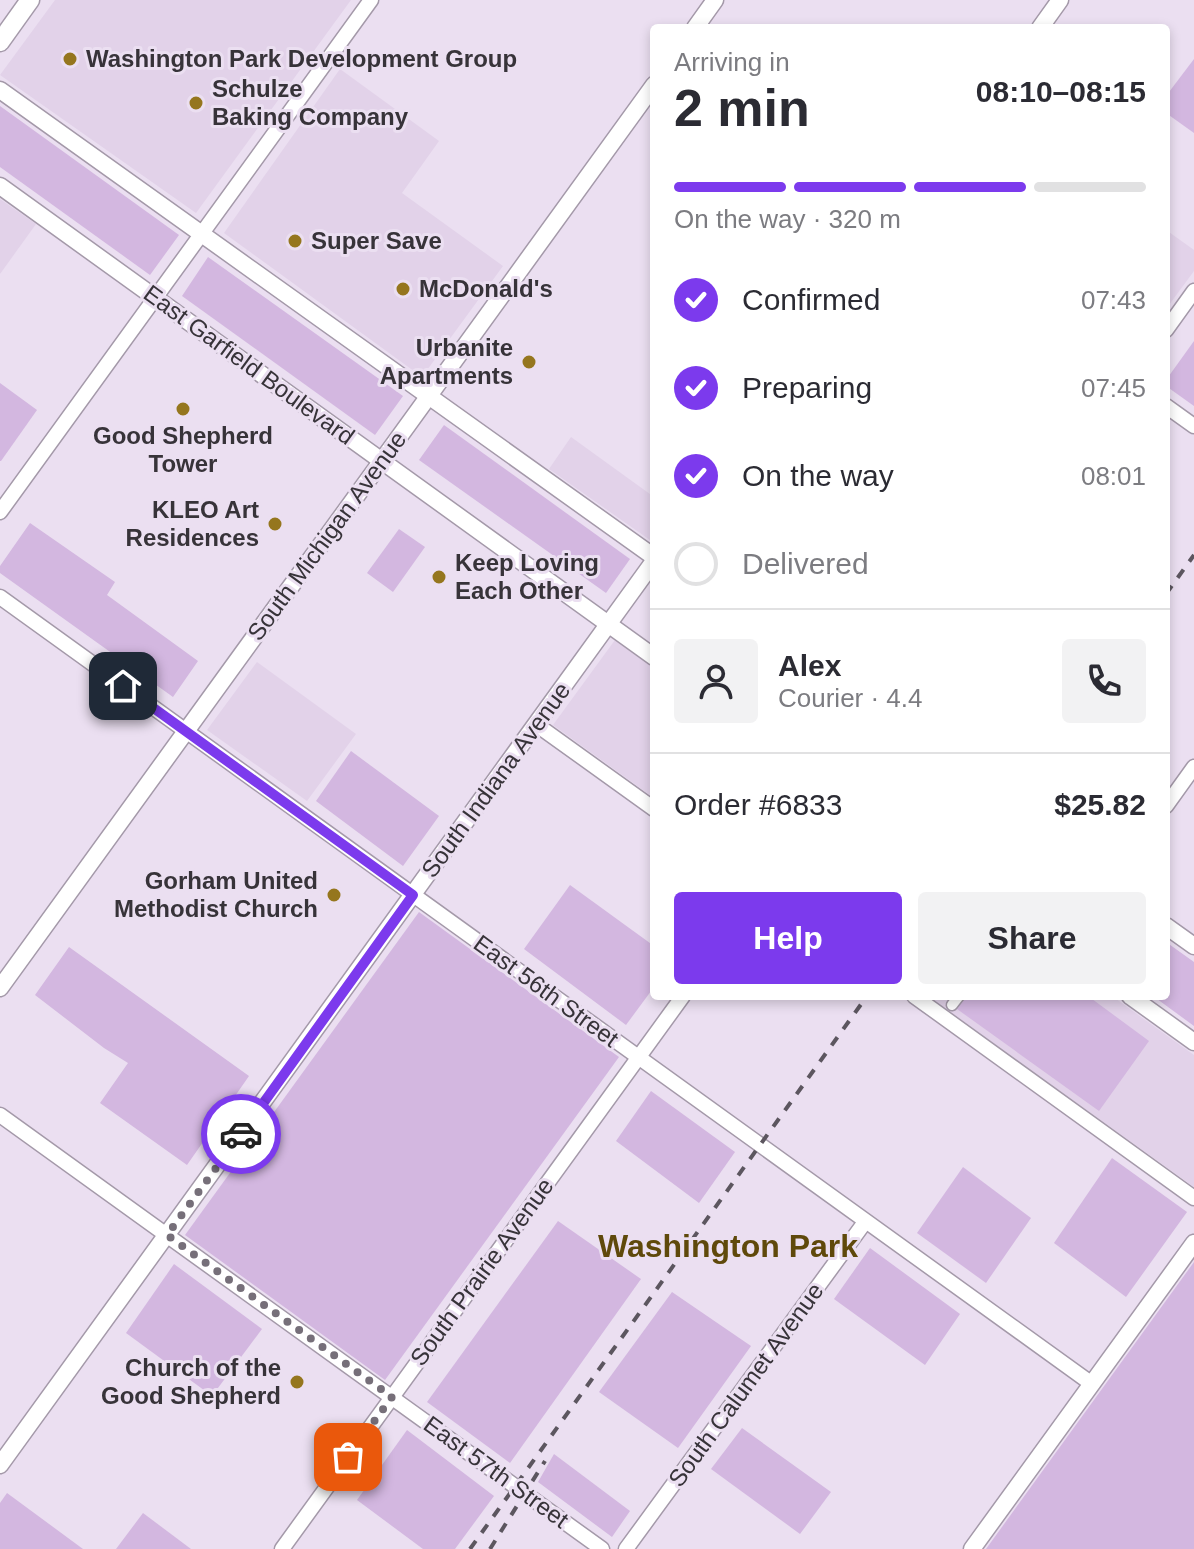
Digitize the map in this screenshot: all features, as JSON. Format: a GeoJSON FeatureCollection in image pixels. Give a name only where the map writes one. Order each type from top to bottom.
{"type":"FeatureCollection","features":[{"type":"Feature","properties":{"kind":"main road"},"geometry":{"type":"LineString","coordinates":[[0,42],[30,0]]}},
{"type":"Feature","properties":{"kind":"street"},"geometry":{"type":"LineString","coordinates":[[0,512],[371,0]]}},
{"type":"Feature","properties":{"kind":"street"},"geometry":{"type":"LineString","coordinates":[[698,24],[715,0]]}},
{"type":"Feature","properties":{"kind":"street"},"geometry":{"type":"LineString","coordinates":[[1043,24],[1060,0]]}},
{"type":"Feature","properties":{"kind":"street"},"geometry":{"type":"LineString","coordinates":[[0,90],[650,556]]}},
{"type":"Feature","properties":{"kind":"street","name":"South Michigan Avenue"},"geometry":{"type":"LineString","coordinates":[[0,988],[650,91]]}},
{"type":"Feature","properties":{"kind":"street","name":"East Garfield Boulevard"},"geometry":{"type":"LineString","coordinates":[[0,186],[650,654]]}},
{"type":"Feature","properties":{"kind":"street"},"geometry":{"type":"LineString","coordinates":[[1170,324],[1194,291]]}},
{"type":"Feature","properties":{"kind":"street"},"geometry":{"type":"LineString","coordinates":[[1170,409],[1194,426]]}},
{"type":"Feature","properties":{"kind":"street","name":"South Indiana Avenue"},"geometry":{"type":"LineString","coordinates":[[0,1465],[650,565]]}},
{"type":"Feature","properties":{"kind":"street","name":"East 56th Street"},"geometry":{"type":"LineString","coordinates":[[0,597],[1092,1384]]}},
{"type":"Feature","properties":{"kind":"street"},"geometry":{"type":"LineString","coordinates":[[537,725],[650,806]]}},
{"type":"Feature","properties":{"kind":"street"},"geometry":{"type":"LineString","coordinates":[[1170,800],[1194,767]]}},
{"type":"Feature","properties":{"kind":"street"},"geometry":{"type":"LineString","coordinates":[[1170,929],[1194,946]]}},
{"type":"Feature","properties":{"kind":"street","name":"South Prairie Avenue"},"geometry":{"type":"LineString","coordinates":[[282,1549],[680,1000]]}},
{"type":"Feature","properties":{"kind":"street"},"geometry":{"type":"LineString","coordinates":[[920,1000],[1194,1198]]}},
{"type":"Feature","properties":{"kind":"street"},"geometry":{"type":"LineString","coordinates":[[1136,1000],[1194,1042]]}},
{"type":"Feature","properties":{"kind":"street","name":"East 57th Street"},"geometry":{"type":"LineString","coordinates":[[0,1115],[602,1549]]}},
{"type":"Feature","properties":{"kind":"street","name":"South Calumet Avenue"},"geometry":{"type":"LineString","coordinates":[[626,1549],[865,1222]]}},
{"type":"Feature","properties":{"kind":"street"},"geometry":{"type":"LineString","coordinates":[[972,1549],[1194,1243]]}},
{"type":"Feature","properties":{"kind":"shaded area"},"geometry":{"type":"Polygon","coordinates":[[[55,0],[351,0],[196,213],[0,75],[55,0]]]}},
{"type":"Feature","properties":{"kind":"shaded area"},"geometry":{"type":"Polygon","coordinates":[[[1194,59],[1194,133],[1170,116],[1170,91],[1194,59]]]}},
{"type":"Feature","properties":{"kind":"shaded area"},"geometry":{"type":"Polygon","coordinates":[[[340,69],[439,141],[402,193],[503,266],[422,377],[224,233],[340,69]]]}},
{"type":"Feature","properties":{"kind":"shaded area"},"geometry":{"type":"Polygon","coordinates":[[[0,106],[179,235],[150,275],[0,167],[0,106]]]}},
{"type":"Feature","properties":{"kind":"shaded area"},"geometry":{"type":"Polygon","coordinates":[[[0,199],[36,224],[0,274],[0,199]]]}},
{"type":"Feature","properties":{"kind":"shaded area"},"geometry":{"type":"Polygon","coordinates":[[[1170,233],[1194,250],[1194,271],[1170,304],[1170,233]]]}},
{"type":"Feature","properties":{"kind":"shaded area"},"geometry":{"type":"Polygon","coordinates":[[[208,257],[403,396],[375,435],[182,296],[208,257]]]}},
{"type":"Feature","properties":{"kind":"shaded area"},"geometry":{"type":"Polygon","coordinates":[[[1194,341],[1194,406],[1170,389],[1170,374],[1194,341]]]}},
{"type":"Feature","properties":{"kind":"shaded area"},"geometry":{"type":"Polygon","coordinates":[[[0,383],[37,410],[1,461],[0,461],[0,383]]]}},
{"type":"Feature","properties":{"kind":"shaded area"},"geometry":{"type":"Polygon","coordinates":[[[444,425],[630,559],[606,593],[419,460],[444,425]]]}},
{"type":"Feature","properties":{"kind":"shaded area"},"geometry":{"type":"Polygon","coordinates":[[[571,437],[650,494],[650,540],[549,469],[571,437]]]}},
{"type":"Feature","properties":{"kind":"shaded area"},"geometry":{"type":"Polygon","coordinates":[[[30,523],[115,582],[107,595],[198,661],[173,697],[0,573],[0,566],[30,523]]]}},
{"type":"Feature","properties":{"kind":"shaded area"},"geometry":{"type":"Polygon","coordinates":[[[399,529],[425,547],[393,592],[367,573],[399,529]]]}},
{"type":"Feature","properties":{"kind":"shaded area"},"geometry":{"type":"Polygon","coordinates":[[[615,640],[650,665],[650,795],[553,725],[615,640]]]}},
{"type":"Feature","properties":{"kind":"shaded area"},"geometry":{"type":"Polygon","coordinates":[[[257,662],[356,734],[307,801],[207,730],[257,662]]]}},
{"type":"Feature","properties":{"kind":"shaded area"},"geometry":{"type":"Polygon","coordinates":[[[351,751],[439,816],[403,866],[316,801],[351,751]]]}},
{"type":"Feature","properties":{"kind":"shaded area"},"geometry":{"type":"Polygon","coordinates":[[[570,885],[650,943],[650,992],[626,1025],[524,949],[570,885]]]}},
{"type":"Feature","properties":{"kind":"shaded area"},"geometry":{"type":"Polygon","coordinates":[[[419,912],[619,1057],[385,1380],[185,1235],[419,912]]]}},
{"type":"Feature","properties":{"kind":"shaded area"},"geometry":{"type":"Polygon","coordinates":[[[1170,945],[1194,962],[1194,1026],[1158,1000],[1170,1000],[1170,945]]]}},
{"type":"Feature","properties":{"kind":"shaded area"},"geometry":{"type":"Polygon","coordinates":[[[69,947],[249,1076],[187,1165],[100,1103],[128,1063],[35,995],[69,947]]]}},
{"type":"Feature","properties":{"kind":"shaded area"},"geometry":{"type":"Polygon","coordinates":[[[934,1000],[1118,1000],[1194,1055],[1194,1187],[934,1000]]]}},
{"type":"Feature","properties":{"kind":"shaded area"},"geometry":{"type":"Polygon","coordinates":[[[964,1000],[1093,1000],[1149,1041],[1099,1111],[957,1009],[964,1000]]]}},
{"type":"Feature","properties":{"kind":"shaded area"},"geometry":{"type":"Polygon","coordinates":[[[651,1091],[735,1152],[699,1203],[616,1141],[651,1091]]]}},
{"type":"Feature","properties":{"kind":"shaded area"},"geometry":{"type":"Polygon","coordinates":[[[1112,1158],[1187,1212],[1126,1297],[1054,1243],[1112,1158]]]}},
{"type":"Feature","properties":{"kind":"shaded area"},"geometry":{"type":"Polygon","coordinates":[[[963,1167],[1031,1218],[986,1283],[917,1233],[963,1167]]]}},
{"type":"Feature","properties":{"kind":"shaded area"},"geometry":{"type":"Polygon","coordinates":[[[558,1221],[641,1279],[510,1463],[427,1402],[558,1221]]]}},
{"type":"Feature","properties":{"kind":"shaded area"},"geometry":{"type":"Polygon","coordinates":[[[870,1248],[960,1314],[925,1365],[834,1299],[870,1248]]]}},
{"type":"Feature","properties":{"kind":"shaded area"},"geometry":{"type":"Polygon","coordinates":[[[1194,1262],[1194,1549],[986,1549],[1194,1262]]]}},
{"type":"Feature","properties":{"kind":"shaded area"},"geometry":{"type":"Polygon","coordinates":[[[174,1264],[262,1329],[212,1396],[126,1333],[174,1264]]]}},
{"type":"Feature","properties":{"kind":"shaded area"},"geometry":{"type":"Polygon","coordinates":[[[672,1292],[751,1346],[678,1448],[599,1392],[672,1292]]]}},
{"type":"Feature","properties":{"kind":"shaded area"},"geometry":{"type":"Polygon","coordinates":[[[742,1428],[831,1492],[800,1534],[711,1469],[742,1428]]]}},
{"type":"Feature","properties":{"kind":"shaded area"},"geometry":{"type":"Polygon","coordinates":[[[407,1430],[494,1496],[455,1549],[423,1549],[357,1500],[407,1430]]]}},
{"type":"Feature","properties":{"kind":"shaded area"},"geometry":{"type":"Polygon","coordinates":[[[554,1454],[630,1511],[612,1537],[538,1482],[554,1454]]]}},
{"type":"Feature","properties":{"kind":"shaded area"},"geometry":{"type":"Polygon","coordinates":[[[7,1493],[83,1549],[0,1549],[0,1503],[7,1493]]]}},
{"type":"Feature","properties":{"kind":"shaded area"},"geometry":{"type":"Polygon","coordinates":[[[143,1513],[191,1549],[116,1549],[143,1513]]]}},
{"type":"Feature","properties":{"kind":"railway"},"geometry":{"type":"LineString","coordinates":[[1170,588],[1194,555]]}},
{"type":"Feature","properties":{"kind":"railway"},"geometry":{"type":"LineString","coordinates":[[470,1549],[864,1000]]}},
{"type":"Feature","properties":{"kind":"railway"},"geometry":{"type":"LineString","coordinates":[[490,1549],[545,1461]]}},
{"type":"Feature","properties":{"kind":"way so far"},"geometry":{"type":"LineString","coordinates":[[241,1134],[167,1235],[392,1397],[348,1457]]}},
{"type":"Feature","properties":{"kind":"place","name":"Washington Park Development Group"},"geometry":{"type":"Point","coordinates":[70,59]}},
{"type":"Feature","properties":{"kind":"place","name":"Schulze Baking Company"},"geometry":{"type":"Point","coordinates":[196,103]}},
{"type":"Feature","properties":{"kind":"place","name":"Super Save"},"geometry":{"type":"Point","coordinates":[295,241]}},
{"type":"Feature","properties":{"kind":"place","name":"McDonald's"},"geometry":{"type":"Point","coordinates":[403,289]}},
{"type":"Feature","properties":{"kind":"place","name":"Urbanite Apartments"},"geometry":{"type":"Point","coordinates":[529,362]}},
{"type":"Feature","properties":{"kind":"place","name":"Good Shepherd Tower"},"geometry":{"type":"Point","coordinates":[183,409]}},
{"type":"Feature","properties":{"kind":"place","name":"KLEO Art Residences"},"geometry":{"type":"Point","coordinates":[275,524]}},
{"type":"Feature","properties":{"kind":"place","name":"Keep Loving Each Other"},"geometry":{"type":"Point","coordinates":[439,577]}},
{"type":"Feature","properties":{"kind":"place","name":"Gorham United Methodist Church"},"geometry":{"type":"Point","coordinates":[334,895]}},
{"type":"Feature","properties":{"kind":"place","name":"Church of the Good Shepherd"},"geometry":{"type":"Point","coordinates":[297,1382]}},
{"type":"Feature","properties":{"kind":"district","name":"Washington Park"},"geometry":{"type":"Point","coordinates":[728,1246]}},
{"type":"Feature","properties":{"kind":"route"},"geometry":{"type":"LineString","coordinates":[[123,686],[413,895],[241,1134]]}}]}
